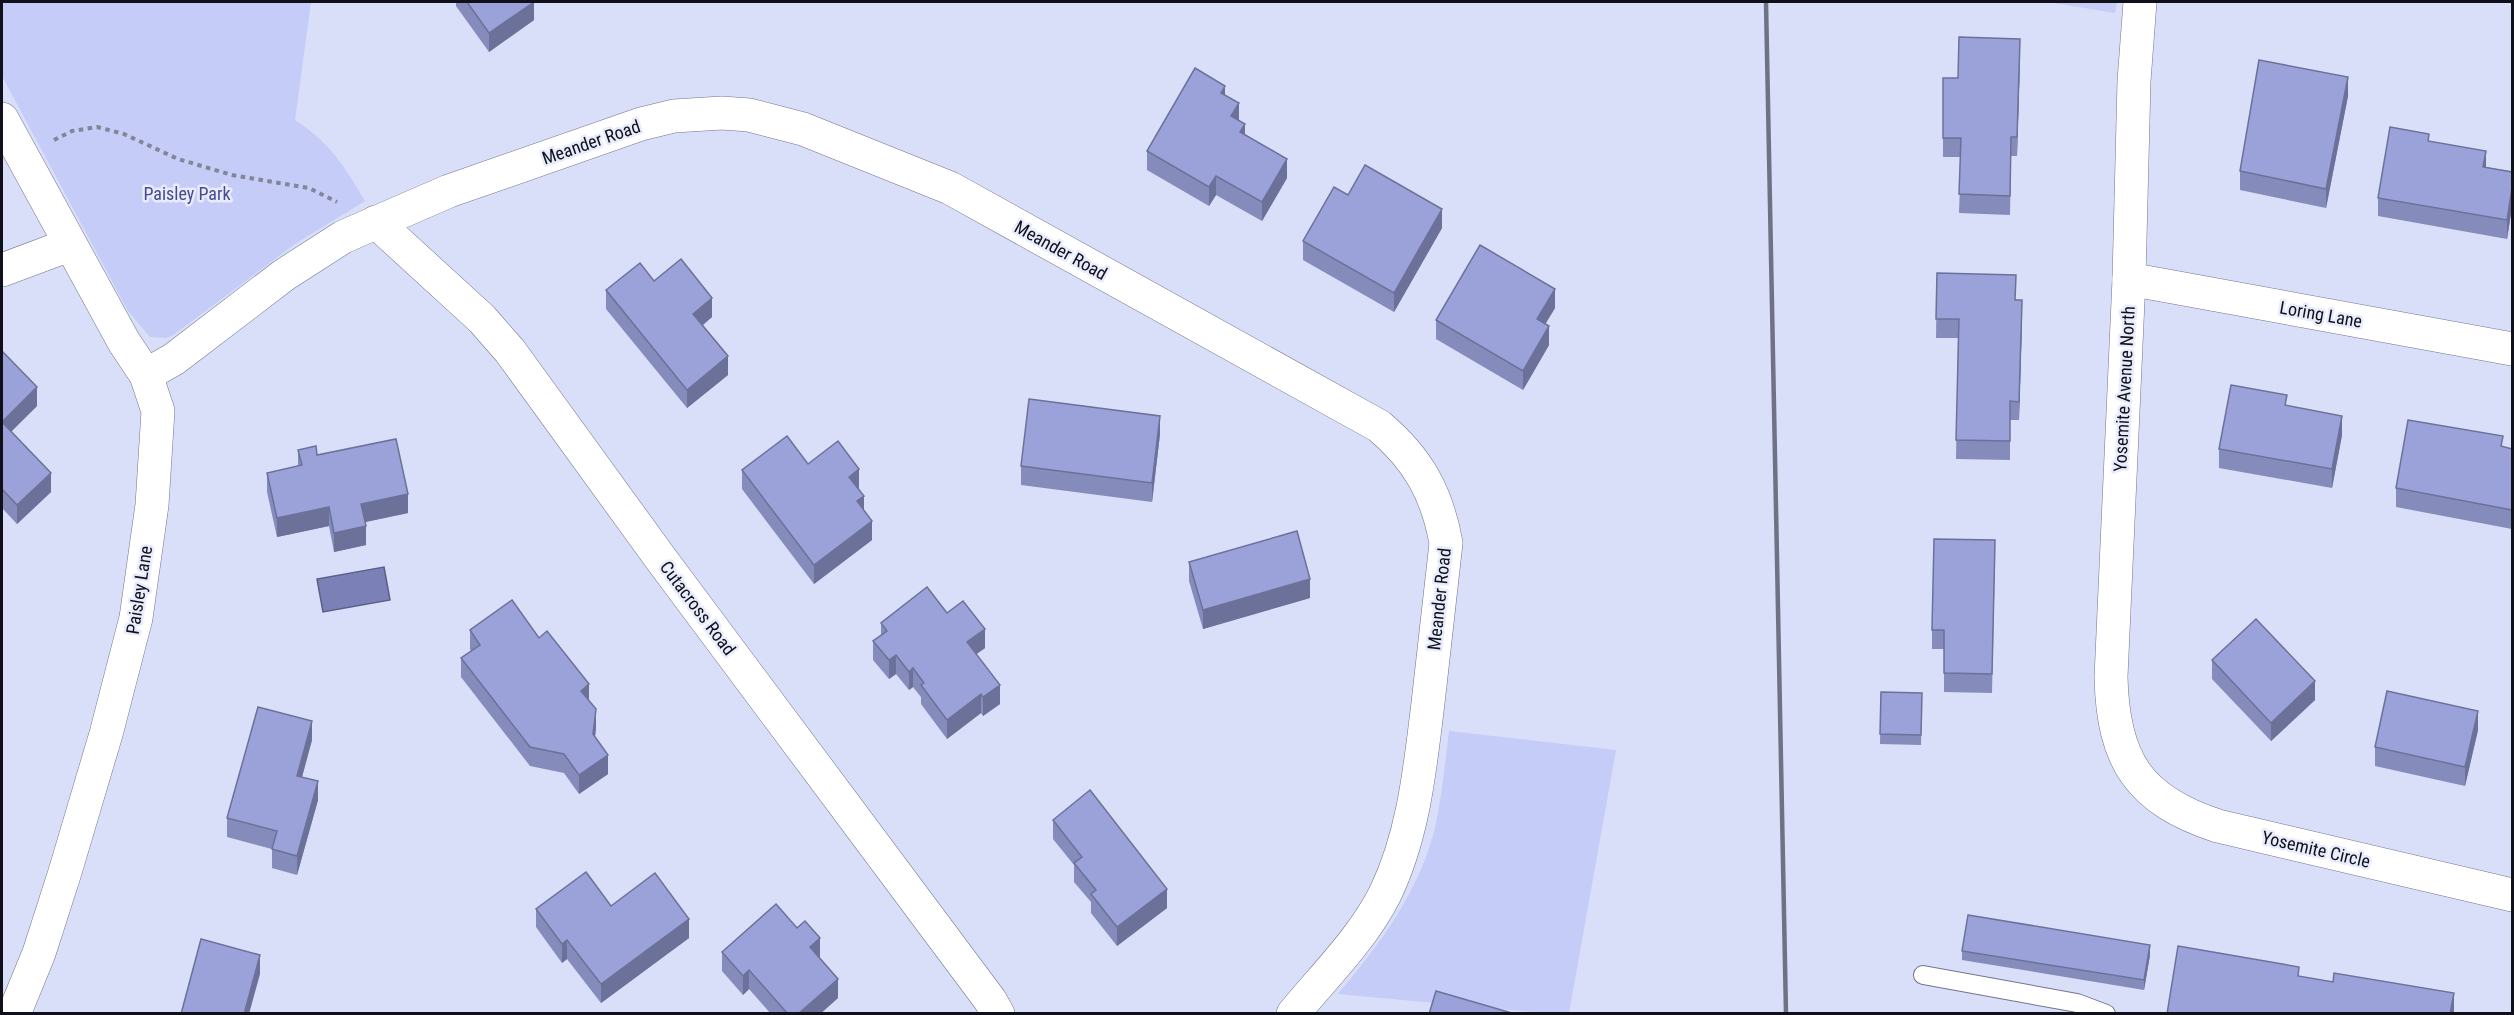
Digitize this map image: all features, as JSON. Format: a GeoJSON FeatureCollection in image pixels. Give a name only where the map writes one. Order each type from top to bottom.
{"type":"FeatureCollection","features":[{"type":"Feature","properties":{"kind":"street","name":"Yosemite Avenue North"},"geometry":{"type":"LineString","coordinates":[[2134,772],[2117,734],[2112,706],[2111,677],[2129,279],[2134,81],[2140,2]]}},
{"type":"Feature","properties":{"kind":"street","name":"Meander Road"},"geometry":{"type":"LineString","coordinates":[[146,375],[174,359],[317,252],[376,222],[449,191],[641,124],[702,113],[749,115],[803,129],[950,188],[1379,426],[1403,446],[1432,492],[1446,543],[1421,763],[1407,835],[1398,866],[1384,895],[1369,921],[1293,1014]]}},
{"type":"Feature","properties":{"kind":"street","name":"Paisley Lane"},"geometry":{"type":"LineString","coordinates":[[2,119],[69,245],[124,342],[146,375],[158,411],[152,505],[136,618],[106,734],[65,872],[39,953],[14,1014]]}},
{"type":"Feature","properties":{"kind":"street","name":"Cutacross Road"},"geometry":{"type":"LineString","coordinates":[[376,222],[482,319],[510,351],[661,559],[990,1000],[998,1014]]}},
{"type":"Feature","properties":{"kind":"street"},"geometry":{"type":"LineString","coordinates":[[2,270],[69,245]]}},
{"type":"Feature","properties":{"kind":"street","name":"Loring Lane"},"geometry":{"type":"LineString","coordinates":[[2129,279],[2512,350]]}},
{"type":"Feature","properties":{"kind":"street","name":"Yosemite Circle"},"geometry":{"type":"LineString","coordinates":[[2134,772],[2157,796],[2173,808],[2193,818],[2218,826],[2512,895]]}},
{"type":"Feature","properties":{"kind":"lane"},"geometry":{"type":"LineString","coordinates":[[1923,975],[2077,1003],[2106,1014]]}},
{"type":"Feature","properties":{"kind":"path"},"geometry":{"type":"LineString","coordinates":[[22,158],[72,131],[97,127],[124,134],[178,159],[231,175],[309,188],[334,200],[346,210],[376,222]]}},
{"type":"Feature","properties":{"kind":"green space","name":"Paisley Park"},"geometry":{"type":"Polygon","coordinates":[[[2,2],[311,2],[295,120],[327,146],[350,176],[365,201],[295,244],[172,336],[150,337],[128,311],[2,76],[2,2]]]}},
{"type":"Feature","properties":{"kind":"green space"},"geometry":{"type":"Polygon","coordinates":[[[2048,2],[2117,2],[2115,13],[2048,2]]]}},
{"type":"Feature","properties":{"kind":"green space"},"geometry":{"type":"Polygon","coordinates":[[[1449,731],[1616,750],[1569,1013],[1543,1013],[1338,994],[1383,936],[1419,874],[1435,828],[1449,731]]]}},
{"type":"Feature","properties":{"kind":"shaded area"},"geometry":{"type":"Polygon","coordinates":[[[384,567],[390,600],[323,612],[317,579],[384,567]]]}},
{"type":"Feature","properties":{"kind":"building"},"geometry":{"type":"Polygon","coordinates":[[[467,2],[534,2],[489,33],[467,2]]]}},
{"type":"Feature","properties":{"kind":"building"},"geometry":{"type":"Polygon","coordinates":[[[1959,37],[2020,39],[2017,137],[2011,137],[2010,196],[1959,194],[1961,138],[1943,138],[1943,78],[1958,78],[1959,37]]]}},
{"type":"Feature","properties":{"kind":"building"},"geometry":{"type":"Polygon","coordinates":[[[2259,60],[2348,77],[2326,189],[2240,171],[2259,60]]]}},
{"type":"Feature","properties":{"kind":"building"},"geometry":{"type":"Polygon","coordinates":[[[1195,68],[1225,86],[1221,93],[1239,103],[1231,116],[1245,124],[1240,132],[1287,159],[1262,202],[1216,176],[1209,187],[1147,151],[1195,68]]]}},
{"type":"Feature","properties":{"kind":"building"},"geometry":{"type":"Polygon","coordinates":[[[2390,127],[2429,134],[2428,141],[2486,151],[2483,167],[2512,172],[2507,220],[2378,198],[2390,127]]]}},
{"type":"Feature","properties":{"kind":"building"},"geometry":{"type":"Polygon","coordinates":[[[1365,165],[1442,209],[1394,293],[1303,241],[1334,187],[1348,195],[1365,165]]]}},
{"type":"Feature","properties":{"kind":"building"},"geometry":{"type":"Polygon","coordinates":[[[1480,245],[1555,289],[1537,319],[1549,326],[1523,371],[1436,320],[1480,245]]]}},
{"type":"Feature","properties":{"kind":"building"},"geometry":{"type":"Polygon","coordinates":[[[681,259],[712,298],[693,314],[728,356],[687,390],[606,290],[640,263],[654,281],[681,259]]]}},
{"type":"Feature","properties":{"kind":"building"},"geometry":{"type":"Polygon","coordinates":[[[1937,273],[2016,275],[2015,300],[2022,300],[2019,402],[2010,401],[2010,441],[1956,440],[1959,319],[1936,319],[1937,273]]]}},
{"type":"Feature","properties":{"kind":"building"},"geometry":{"type":"Polygon","coordinates":[[[3,352],[37,387],[2,422],[2,353],[3,352]]]}},
{"type":"Feature","properties":{"kind":"building"},"geometry":{"type":"Polygon","coordinates":[[[2231,385],[2287,395],[2285,405],[2342,416],[2332,469],[2219,449],[2231,385]]]}},
{"type":"Feature","properties":{"kind":"building"},"geometry":{"type":"Polygon","coordinates":[[[1029,399],[1160,416],[1152,483],[1021,466],[1029,399]]]}},
{"type":"Feature","properties":{"kind":"building"},"geometry":{"type":"Polygon","coordinates":[[[2408,420],[2503,436],[2501,446],[2512,449],[2512,510],[2396,488],[2408,420]]]}},
{"type":"Feature","properties":{"kind":"building"},"geometry":{"type":"Polygon","coordinates":[[[2,422],[51,473],[17,505],[2,489],[2,422]]]}},
{"type":"Feature","properties":{"kind":"building"},"geometry":{"type":"Polygon","coordinates":[[[787,436],[808,464],[838,441],[859,469],[849,477],[864,496],[857,501],[872,521],[814,565],[742,470],[787,436]]]}},
{"type":"Feature","properties":{"kind":"building"},"geometry":{"type":"Polygon","coordinates":[[[396,439],[408,494],[361,504],[366,526],[334,533],[329,507],[277,518],[267,473],[302,465],[298,450],[316,446],[317,455],[396,439]]]}},
{"type":"Feature","properties":{"kind":"building"},"geometry":{"type":"Polygon","coordinates":[[[1297,531],[1310,579],[1203,610],[1189,562],[1297,531]]]}},
{"type":"Feature","properties":{"kind":"building"},"geometry":{"type":"Polygon","coordinates":[[[1934,539],[1995,540],[1992,674],[1944,673],[1944,630],[1932,630],[1934,539]]]}},
{"type":"Feature","properties":{"kind":"building"},"geometry":{"type":"Polygon","coordinates":[[[927,587],[947,613],[963,601],[985,629],[967,642],[1000,685],[983,697],[981,694],[947,720],[921,685],[924,683],[913,668],[909,672],[896,655],[889,660],[873,641],[887,631],[881,623],[927,587]]]}},
{"type":"Feature","properties":{"kind":"building"},"geometry":{"type":"Polygon","coordinates":[[[512,600],[539,638],[547,631],[589,684],[581,691],[596,709],[593,734],[608,755],[579,775],[564,754],[530,747],[461,658],[480,645],[470,630],[512,600]]]}},
{"type":"Feature","properties":{"kind":"building"},"geometry":{"type":"Polygon","coordinates":[[[2256,619],[2315,681],[2271,723],[2212,660],[2256,619]]]}},
{"type":"Feature","properties":{"kind":"building"},"geometry":{"type":"Polygon","coordinates":[[[2387,691],[2478,711],[2465,767],[2375,747],[2387,691]]]}},
{"type":"Feature","properties":{"kind":"building"},"geometry":{"type":"Polygon","coordinates":[[[1881,692],[1922,693],[1921,735],[1880,734],[1881,692]]]}},
{"type":"Feature","properties":{"kind":"building"},"geometry":{"type":"Polygon","coordinates":[[[258,707],[312,721],[297,776],[318,781],[297,856],[272,849],[277,831],[227,818],[258,707]]]}},
{"type":"Feature","properties":{"kind":"building"},"geometry":{"type":"Polygon","coordinates":[[[1090,790],[1167,889],[1117,927],[1091,894],[1096,890],[1074,863],[1082,857],[1053,820],[1090,790]]]}},
{"type":"Feature","properties":{"kind":"building"},"geometry":{"type":"Polygon","coordinates":[[[586,872],[611,906],[655,873],[689,919],[601,984],[567,940],[562,944],[536,909],[586,872]]]}},
{"type":"Feature","properties":{"kind":"building"},"geometry":{"type":"Polygon","coordinates":[[[776,904],[797,928],[805,921],[820,938],[810,947],[838,979],[798,1014],[788,1014],[749,970],[743,976],[722,952],[776,904]]]}},
{"type":"Feature","properties":{"kind":"building"},"geometry":{"type":"Polygon","coordinates":[[[1968,915],[2150,945],[2144,980],[1962,951],[1968,915]]]}},
{"type":"Feature","properties":{"kind":"building"},"geometry":{"type":"Polygon","coordinates":[[[201,939],[260,955],[244,1014],[181,1014],[201,939]]]}},
{"type":"Feature","properties":{"kind":"building"},"geometry":{"type":"Polygon","coordinates":[[[2178,946],[2299,967],[2298,976],[2333,982],[2334,973],[2454,993],[2450,1014],[2167,1014],[2178,946]]]}},
{"type":"Feature","properties":{"kind":"building"},"geometry":{"type":"Polygon","coordinates":[[[1436,991],[1512,1013],[1512,1014],[1429,1014],[1436,991]]]}},
{"type":"Feature","properties":{"kind":"railway"},"geometry":{"type":"LineString","coordinates":[[1766,2],[1786,1014]]}}]}
